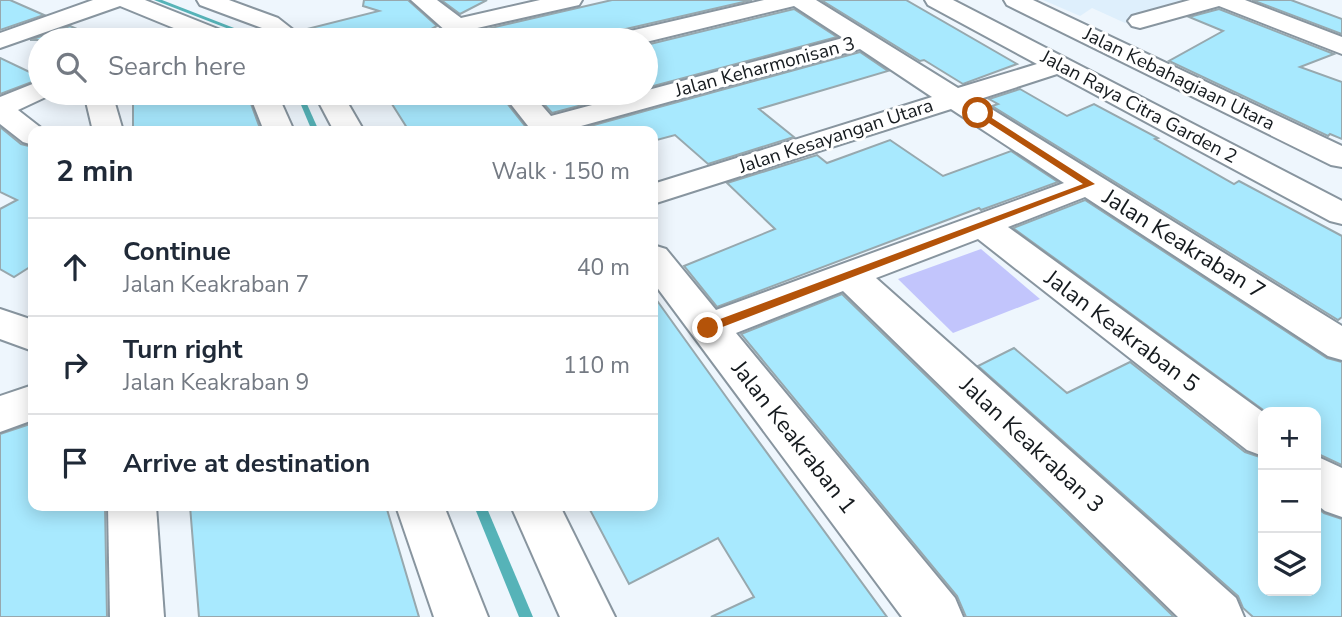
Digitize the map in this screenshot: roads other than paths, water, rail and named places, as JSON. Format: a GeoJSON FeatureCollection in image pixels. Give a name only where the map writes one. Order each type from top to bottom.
{"type":"FeatureCollection","features":[{"type":"Feature","properties":{"kind":"street"},"geometry":{"type":"LineString","coordinates":[[36,28],[115,0]]}},
{"type":"Feature","properties":{"kind":"street"},"geometry":{"type":"LineString","coordinates":[[125,0],[194,28]]}},
{"type":"Feature","properties":{"kind":"street"},"geometry":{"type":"LineString","coordinates":[[208,0],[277,28]]}},
{"type":"Feature","properties":{"kind":"street"},"geometry":{"type":"LineString","coordinates":[[422,0],[458,28]]}},
{"type":"Feature","properties":{"kind":"street"},"geometry":{"type":"LineString","coordinates":[[460,28],[493,0]]}},
{"type":"Feature","properties":{"kind":"street"},"geometry":{"type":"LineString","coordinates":[[463,28],[571,0]]}},
{"type":"Feature","properties":{"kind":"street"},"geometry":{"type":"LineString","coordinates":[[658,32],[793,0]]}},
{"type":"Feature","properties":{"kind":"street","name":"Jalan Keakraban 7"},"geometry":{"type":"LineString","coordinates":[[800,0],[1342,345]]}},
{"type":"Feature","properties":{"kind":"street","name":"Jalan Raya Citra Garden 2"},"geometry":{"type":"LineString","coordinates":[[936,0],[1342,214]]}},
{"type":"Feature","properties":{"kind":"street"},"geometry":{"type":"LineString","coordinates":[[972,0],[1142,74],[1342,188]]}},
{"type":"Feature","properties":{"kind":"street","name":"Jalan Kebahagiaan Utara"},"geometry":{"type":"LineString","coordinates":[[1015,0],[1142,74],[1342,158]]}},
{"type":"Feature","properties":{"kind":"street"},"geometry":{"type":"LineString","coordinates":[[1140,21],[1215,0]]}},
{"type":"Feature","properties":{"kind":"street"},"geometry":{"type":"LineString","coordinates":[[1224,0],[1342,46]]}},
{"type":"Feature","properties":{"kind":"street"},"geometry":{"type":"LineString","coordinates":[[0,41],[28,31]]}},
{"type":"Feature","properties":{"kind":"street","name":"Jalan Keharmonisan 3"},"geometry":{"type":"LineString","coordinates":[[658,98],[865,40]]}},
{"type":"Feature","properties":{"kind":"street","name":"Jalan Kesayangan Utara"},"geometry":{"type":"LineString","coordinates":[[658,192],[1060,65]]}},
{"type":"Feature","properties":{"kind":"street"},"geometry":{"type":"LineString","coordinates":[[26,67],[2,111],[28,132]]}},
{"type":"Feature","properties":{"kind":"street"},"geometry":{"type":"LineString","coordinates":[[101,105],[107,126]]}},
{"type":"Feature","properties":{"kind":"street"},"geometry":{"type":"LineString","coordinates":[[269,105],[277,126]]}},
{"type":"Feature","properties":{"kind":"street"},"geometry":{"type":"LineString","coordinates":[[335,105],[346,126]]}},
{"type":"Feature","properties":{"kind":"street"},"geometry":{"type":"LineString","coordinates":[[526,105],[544,126]]}},
{"type":"Feature","properties":{"kind":"street","name":"Jalan Keharmonisan 3"},"geometry":{"type":"LineString","coordinates":[[557,126],[632,105]]}},
{"type":"Feature","properties":{"kind":"street"},"geometry":{"type":"LineString","coordinates":[[708,328],[1090,184]]}},
{"type":"Feature","properties":{"kind":"street","name":"Jalan Keakraban 5"},"geometry":{"type":"LineString","coordinates":[[981,224],[1258,433]]}},
{"type":"Feature","properties":{"kind":"street","name":"Jalan Keakraban 1"},"geometry":{"type":"LineString","coordinates":[[658,263],[936,617]]}},
{"type":"Feature","properties":{"kind":"street","name":"Jalan Keakraban 3"},"geometry":{"type":"LineString","coordinates":[[848,274],[1217,617]]}},
{"type":"Feature","properties":{"kind":"street"},"geometry":{"type":"LineString","coordinates":[[0,323],[28,334]]}},
{"type":"Feature","properties":{"kind":"street"},"geometry":{"type":"LineString","coordinates":[[0,414],[28,404]]}},
{"type":"Feature","properties":{"kind":"street"},"geometry":{"type":"LineString","coordinates":[[1321,481],[1342,496]]}},
{"type":"Feature","properties":{"kind":"street"},"geometry":{"type":"LineString","coordinates":[[132,511],[137,617]]}},
{"type":"Feature","properties":{"kind":"street"},"geometry":{"type":"LineString","coordinates":[[422,511],[461,617]]}},
{"type":"Feature","properties":{"kind":"street"},"geometry":{"type":"LineString","coordinates":[[537,511],[588,617]]}},
{"type":"Feature","properties":{"kind":"waterway"},"geometry":{"type":"LineString","coordinates":[[157,0],[230,28]]}},
{"type":"Feature","properties":{"kind":"waterway"},"geometry":{"type":"LineString","coordinates":[[304,105],[314,126]]}},
{"type":"Feature","properties":{"kind":"waterway"},"geometry":{"type":"LineString","coordinates":[[482,511],[526,617]]}}]}
